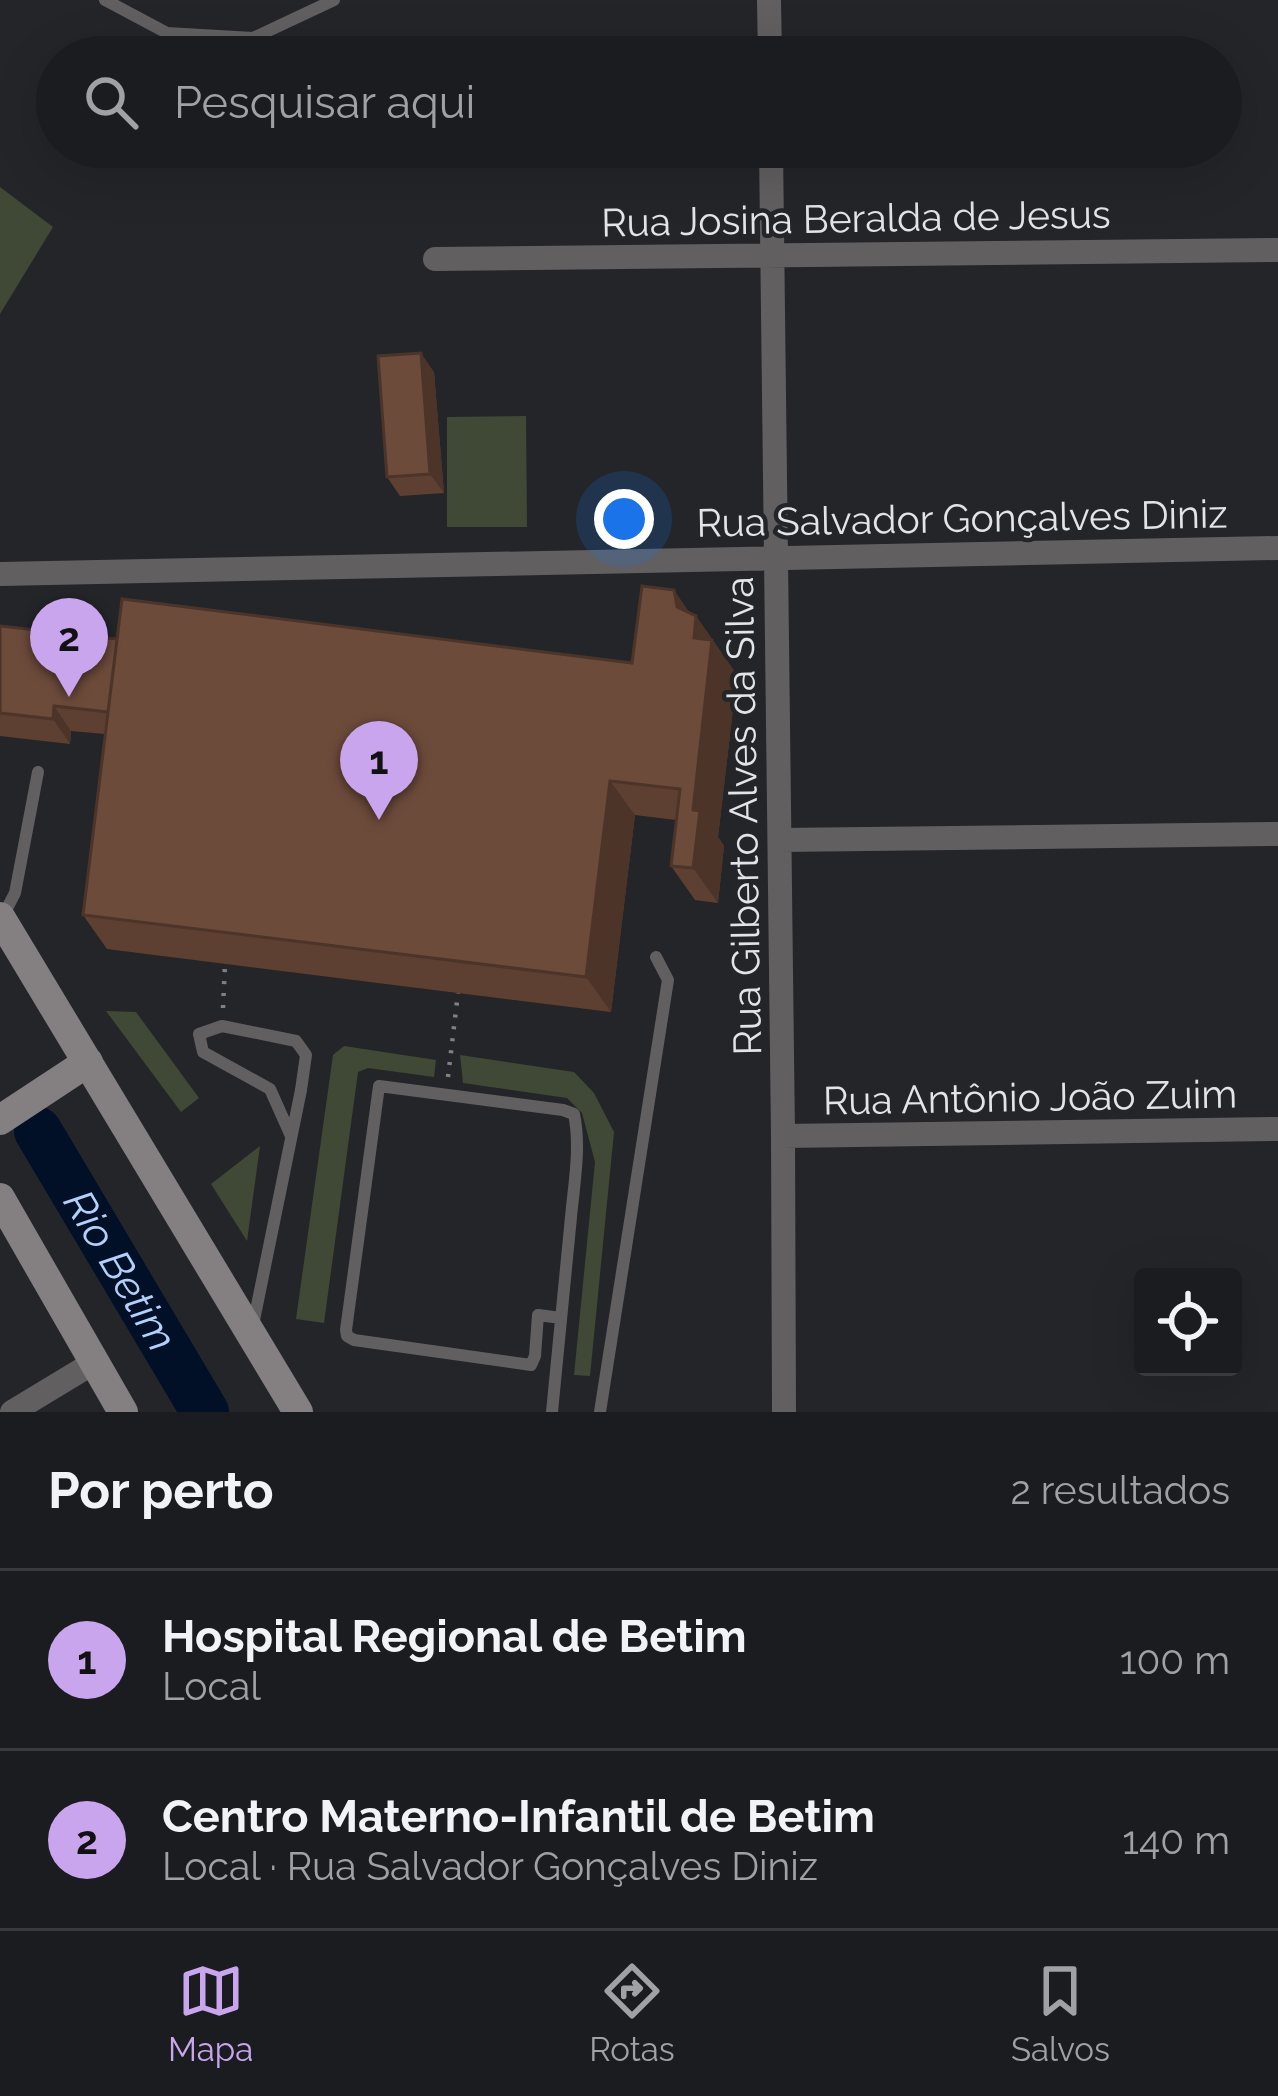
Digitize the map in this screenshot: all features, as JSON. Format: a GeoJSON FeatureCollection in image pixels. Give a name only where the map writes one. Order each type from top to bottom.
{"type":"FeatureCollection","features":[{"type":"Feature","properties":{"kind":"main road"},"geometry":{"type":"LineString","coordinates":[[1,918],[78,1069],[298,1412]]}},
{"type":"Feature","properties":{"kind":"main road"},"geometry":{"type":"LineString","coordinates":[[0,1120],[78,1069]]}},
{"type":"Feature","properties":{"kind":"main road"},"geometry":{"type":"LineString","coordinates":[[0,1198],[123,1412]]}},
{"type":"Feature","properties":{"kind":"street"},"geometry":{"type":"LineString","coordinates":[[769,0],[770,36]]}},
{"type":"Feature","properties":{"kind":"street","name":"Rua Gilberto Alves da Silva"},"geometry":{"type":"LineString","coordinates":[[771,168],[784,1412]]}},
{"type":"Feature","properties":{"kind":"street","name":"Rua Josina Beralda de Jesus"},"geometry":{"type":"LineString","coordinates":[[435,259],[1278,250]]}},
{"type":"Feature","properties":{"kind":"street","name":"Rua Salvador Gonçalves Diniz"},"geometry":{"type":"LineString","coordinates":[[0,574],[1278,548]]}},
{"type":"Feature","properties":{"kind":"street"},"geometry":{"type":"LineString","coordinates":[[780,840],[1278,834]]}},
{"type":"Feature","properties":{"kind":"street","name":"Rua Antônio João Zuim"},"geometry":{"type":"LineString","coordinates":[[783,1136],[1278,1129]]}},
{"type":"Feature","properties":{"kind":"street"},"geometry":{"type":"LineString","coordinates":[[12,1412],[93,1364]]}},
{"type":"Feature","properties":{"kind":"lane"},"geometry":{"type":"LineString","coordinates":[[105,0],[167,33],[219,36]]}},
{"type":"Feature","properties":{"kind":"lane"},"geometry":{"type":"LineString","coordinates":[[257,36],[334,0]]}},
{"type":"Feature","properties":{"kind":"lane"},"geometry":{"type":"LineString","coordinates":[[1,918],[15,893],[38,772]]}},
{"type":"Feature","properties":{"kind":"lane"},"geometry":{"type":"LineString","coordinates":[[600,1412],[668,980],[656,957]]}},
{"type":"Feature","properties":{"kind":"lane"},"geometry":{"type":"LineString","coordinates":[[251,1334],[291,1136],[306,1055],[296,1041],[221,1026],[199,1034],[203,1052],[270,1089],[291,1136]]}},
{"type":"Feature","properties":{"kind":"lane"},"geometry":{"type":"LineString","coordinates":[[552,1412],[575,1174],[574,1114],[379,1086],[347,1336],[532,1365],[538,1315],[561,1318]]}},
{"type":"Feature","properties":{"kind":"path"},"geometry":{"type":"LineString","coordinates":[[221,1026],[225,964]]}},
{"type":"Feature","properties":{"kind":"path"},"geometry":{"type":"LineString","coordinates":[[446,1095],[458,993]]}},
{"type":"Feature","properties":{"kind":"green space"},"geometry":{"type":"Polygon","coordinates":[[[0,187],[53,227],[0,314],[0,187]]]}},
{"type":"Feature","properties":{"kind":"green space"},"geometry":{"type":"Polygon","coordinates":[[[526,416],[527,527],[447,527],[447,417],[526,416]]]}},
{"type":"Feature","properties":{"kind":"green space"},"geometry":{"type":"Polygon","coordinates":[[[106,1011],[136,1012],[199,1098],[181,1112],[106,1011]]]}},
{"type":"Feature","properties":{"kind":"green space"},"geometry":{"type":"Polygon","coordinates":[[[344,1046],[436,1060],[434,1077],[368,1068],[358,1072],[324,1323],[296,1319],[333,1055],[344,1046]]]}},
{"type":"Feature","properties":{"kind":"green space"},"geometry":{"type":"Polygon","coordinates":[[[460,1055],[574,1072],[594,1093],[614,1132],[590,1376],[574,1375],[595,1162],[582,1113],[567,1098],[463,1083],[460,1055]]]}},
{"type":"Feature","properties":{"kind":"green space"},"geometry":{"type":"Polygon","coordinates":[[[260,1146],[247,1241],[211,1184],[260,1146]]]}},
{"type":"Feature","properties":{"kind":"building"},"geometry":{"type":"Polygon","coordinates":[[[421,353],[430,474],[387,477],[378,356],[421,353]]]}},
{"type":"Feature","properties":{"kind":"building"},"geometry":{"type":"Polygon","coordinates":[[[642,586],[674,590],[677,607],[696,616],[694,638],[712,640],[693,810],[700,811],[693,868],[671,866],[680,789],[610,781],[586,977],[83,915],[122,599],[632,663],[642,586]]]}},
{"type":"Feature","properties":{"kind":"building"},"geometry":{"type":"Polygon","coordinates":[[[0,626],[117,639],[108,712],[54,706],[53,719],[0,713],[0,626]]]}},
{"type":"Feature","properties":{"kind":"waterway","name":"Rio Betim"},"geometry":{"type":"LineString","coordinates":[[38,1131],[205,1412]]}},
{"type":"Feature","properties":{"kind":"place","name":"Centro Materno-Infantil de Betim"},"geometry":{"type":"Point","coordinates":[69,697]}},
{"type":"Feature","properties":{"kind":"place","name":"Hospital Regional de Betim"},"geometry":{"type":"Point","coordinates":[379,820]}}]}
